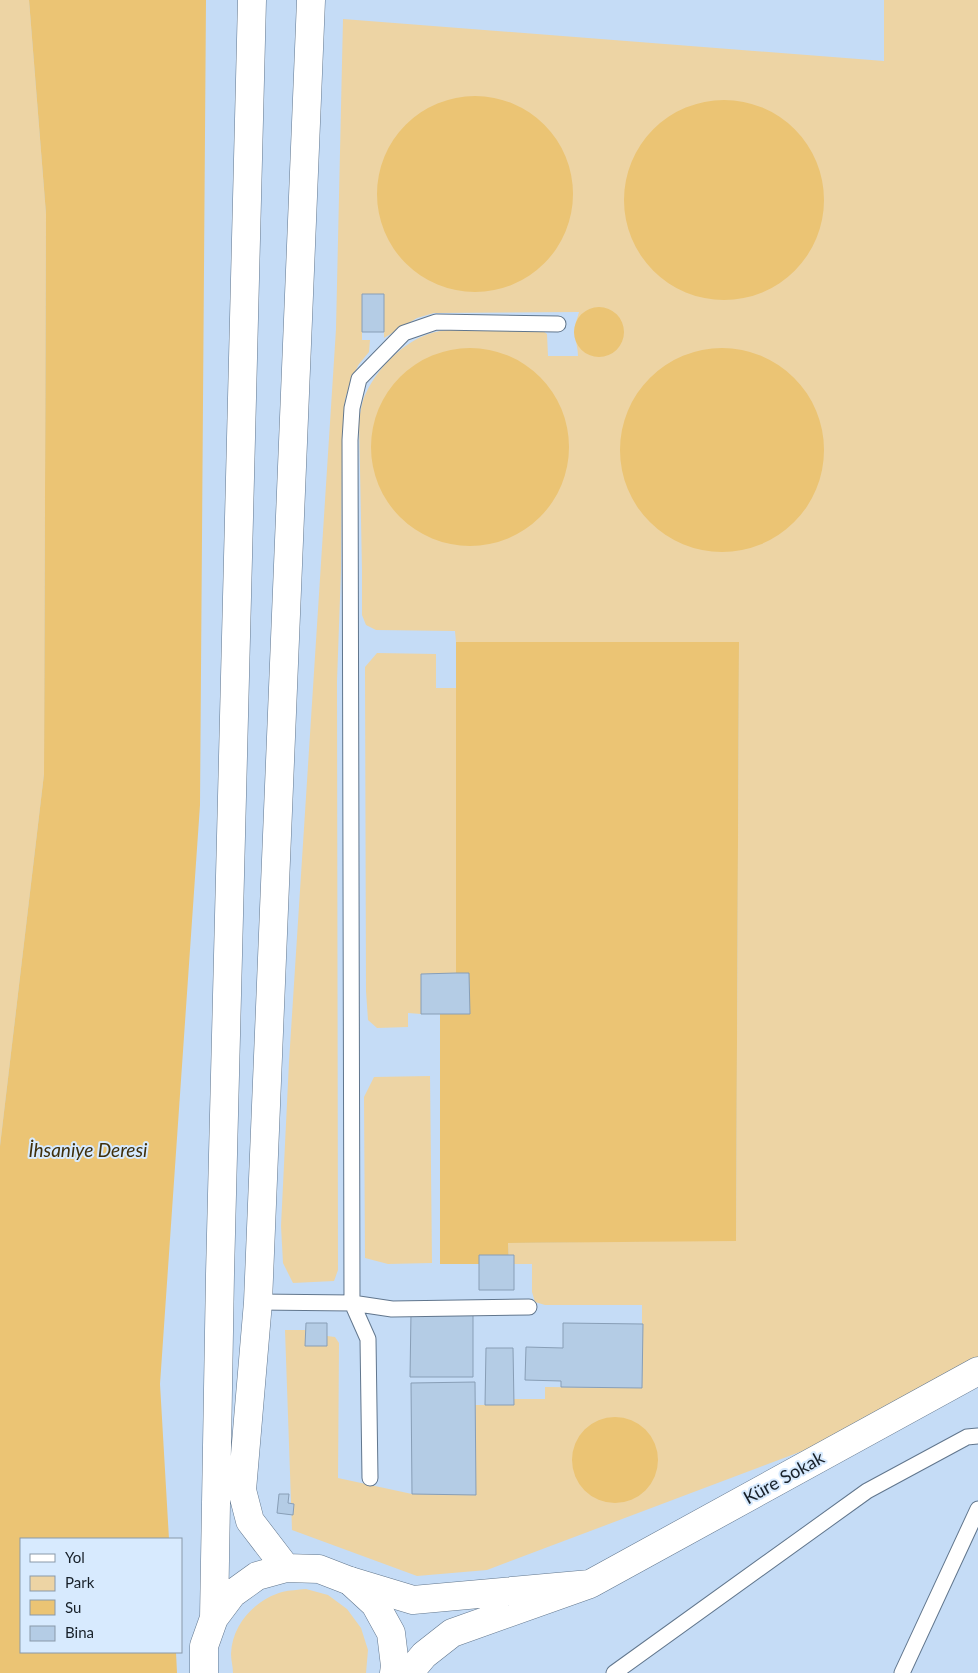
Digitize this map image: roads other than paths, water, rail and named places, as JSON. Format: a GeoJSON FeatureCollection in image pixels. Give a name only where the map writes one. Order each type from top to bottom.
{"type":"FeatureCollection","features":[{"type":"Feature","properties":{"kind":"main road"},"geometry":{"type":"LineString","coordinates":[[214,1618],[220,1284],[252,0]]}},
{"type":"Feature","properties":{"kind":"main road"},"geometry":{"type":"LineString","coordinates":[[286,1568],[250,1521],[242,1490],[258,1302],[311,0]]}},
{"type":"Feature","properties":{"kind":"main road","name":"Küre Sokak"},"geometry":{"type":"LineString","coordinates":[[590,1584],[978,1371]]}},
{"type":"Feature","properties":{"kind":"main road"},"geometry":{"type":"LineString","coordinates":[[204,1673],[204,1646],[214,1618],[232,1594],[257,1576],[286,1568],[319,1569],[350,1581],[413,1600],[590,1584]]}},
{"type":"Feature","properties":{"kind":"main road"},"geometry":{"type":"LineString","coordinates":[[350,1581],[375,1604],[391,1633],[396,1666],[394,1673]]}},
{"type":"Feature","properties":{"kind":"main road"},"geometry":{"type":"LineString","coordinates":[[409,1673],[424,1655],[452,1633],[590,1584]]}},
{"type":"Feature","properties":{"kind":"lane"},"geometry":{"type":"LineString","coordinates":[[370,1478],[368,1339],[352,1303],[350,440],[352,408],[360,379],[404,334],[436,322],[558,324]]}},
{"type":"Feature","properties":{"kind":"lane"},"geometry":{"type":"LineString","coordinates":[[258,1302],[352,1303],[392,1309],[529,1307]]}},
{"type":"Feature","properties":{"kind":"lane"},"geometry":{"type":"LineString","coordinates":[[614,1673],[867,1491],[967,1437],[978,1436]]}},
{"type":"Feature","properties":{"kind":"lane"},"geometry":{"type":"LineString","coordinates":[[902,1673],[978,1509]]}},
{"type":"Feature","properties":{"kind":"water","name":"İhsaniye Deresi"},"geometry":{"type":"Polygon","coordinates":[[[29,0],[206,0],[200,805],[160,1384],[169,1538],[20,1538],[20,1653],[176,1653],[177,1673],[0,1673],[0,1146],[44,774],[46,214],[29,0]]]}},
{"type":"Feature","properties":{"kind":"water"},"geometry":{"type":"Polygon","coordinates":[[[475,96],[503,100],[521,108],[537,118],[551,132],[569,166],[573,194],[569,222],[561,240],[551,256],[537,270],[503,288],[475,292],[447,288],[429,280],[413,270],[399,256],[381,222],[377,194],[381,166],[389,148],[399,132],[413,118],[447,100],[475,96]]]}},
{"type":"Feature","properties":{"kind":"water"},"geometry":{"type":"Polygon","coordinates":[[[724,100],[743,102],[771,112],[787,123],[801,137],[816,162],[822,181],[824,200],[822,219],[812,247],[801,263],[787,277],[762,292],[743,298],[724,300],[705,298],[677,288],[661,277],[647,263],[632,238],[626,219],[624,200],[626,181],[636,153],[647,137],[661,123],[686,108],[705,102],[724,100]]]}},
{"type":"Feature","properties":{"kind":"water"},"geometry":{"type":"Polygon","coordinates":[[[599,307],[617,314],[624,332],[617,350],[599,357],[581,350],[574,332],[581,314],[599,307]]]}},
{"type":"Feature","properties":{"kind":"water"},"geometry":{"type":"Polygon","coordinates":[[[470,348],[489,350],[508,356],[525,365],[540,377],[552,392],[561,409],[567,428],[569,447],[567,466],[561,485],[552,502],[540,517],[525,529],[508,538],[489,544],[470,546],[451,544],[432,538],[415,529],[400,517],[388,502],[379,485],[373,466],[371,447],[373,428],[379,409],[388,392],[400,377],[415,365],[432,356],[451,350],[470,348]]]}},
{"type":"Feature","properties":{"kind":"water"},"geometry":{"type":"Polygon","coordinates":[[[712,348],[732,348],[761,355],[787,371],[801,385],[817,411],[824,440],[824,460],[817,489],[801,515],[787,529],[761,545],[752,548],[732,552],[712,552],[683,545],[657,529],[643,515],[627,489],[624,480],[620,460],[620,440],[627,411],[643,385],[657,371],[683,355],[692,352],[712,348]]]}},
{"type":"Feature","properties":{"kind":"water"},"geometry":{"type":"Polygon","coordinates":[[[456,642],[739,642],[736,1241],[508,1243],[509,1264],[440,1264],[440,1014],[470,1013],[469,973],[456,973],[456,642]]]}},
{"type":"Feature","properties":{"kind":"water"},"geometry":{"type":"Polygon","coordinates":[[[615,1417],[631,1420],[639,1424],[651,1436],[655,1444],[658,1460],[655,1476],[651,1484],[639,1496],[631,1500],[615,1503],[599,1500],[591,1496],[579,1484],[575,1476],[572,1460],[575,1444],[579,1436],[591,1424],[599,1420],[615,1417]]]}}]}
